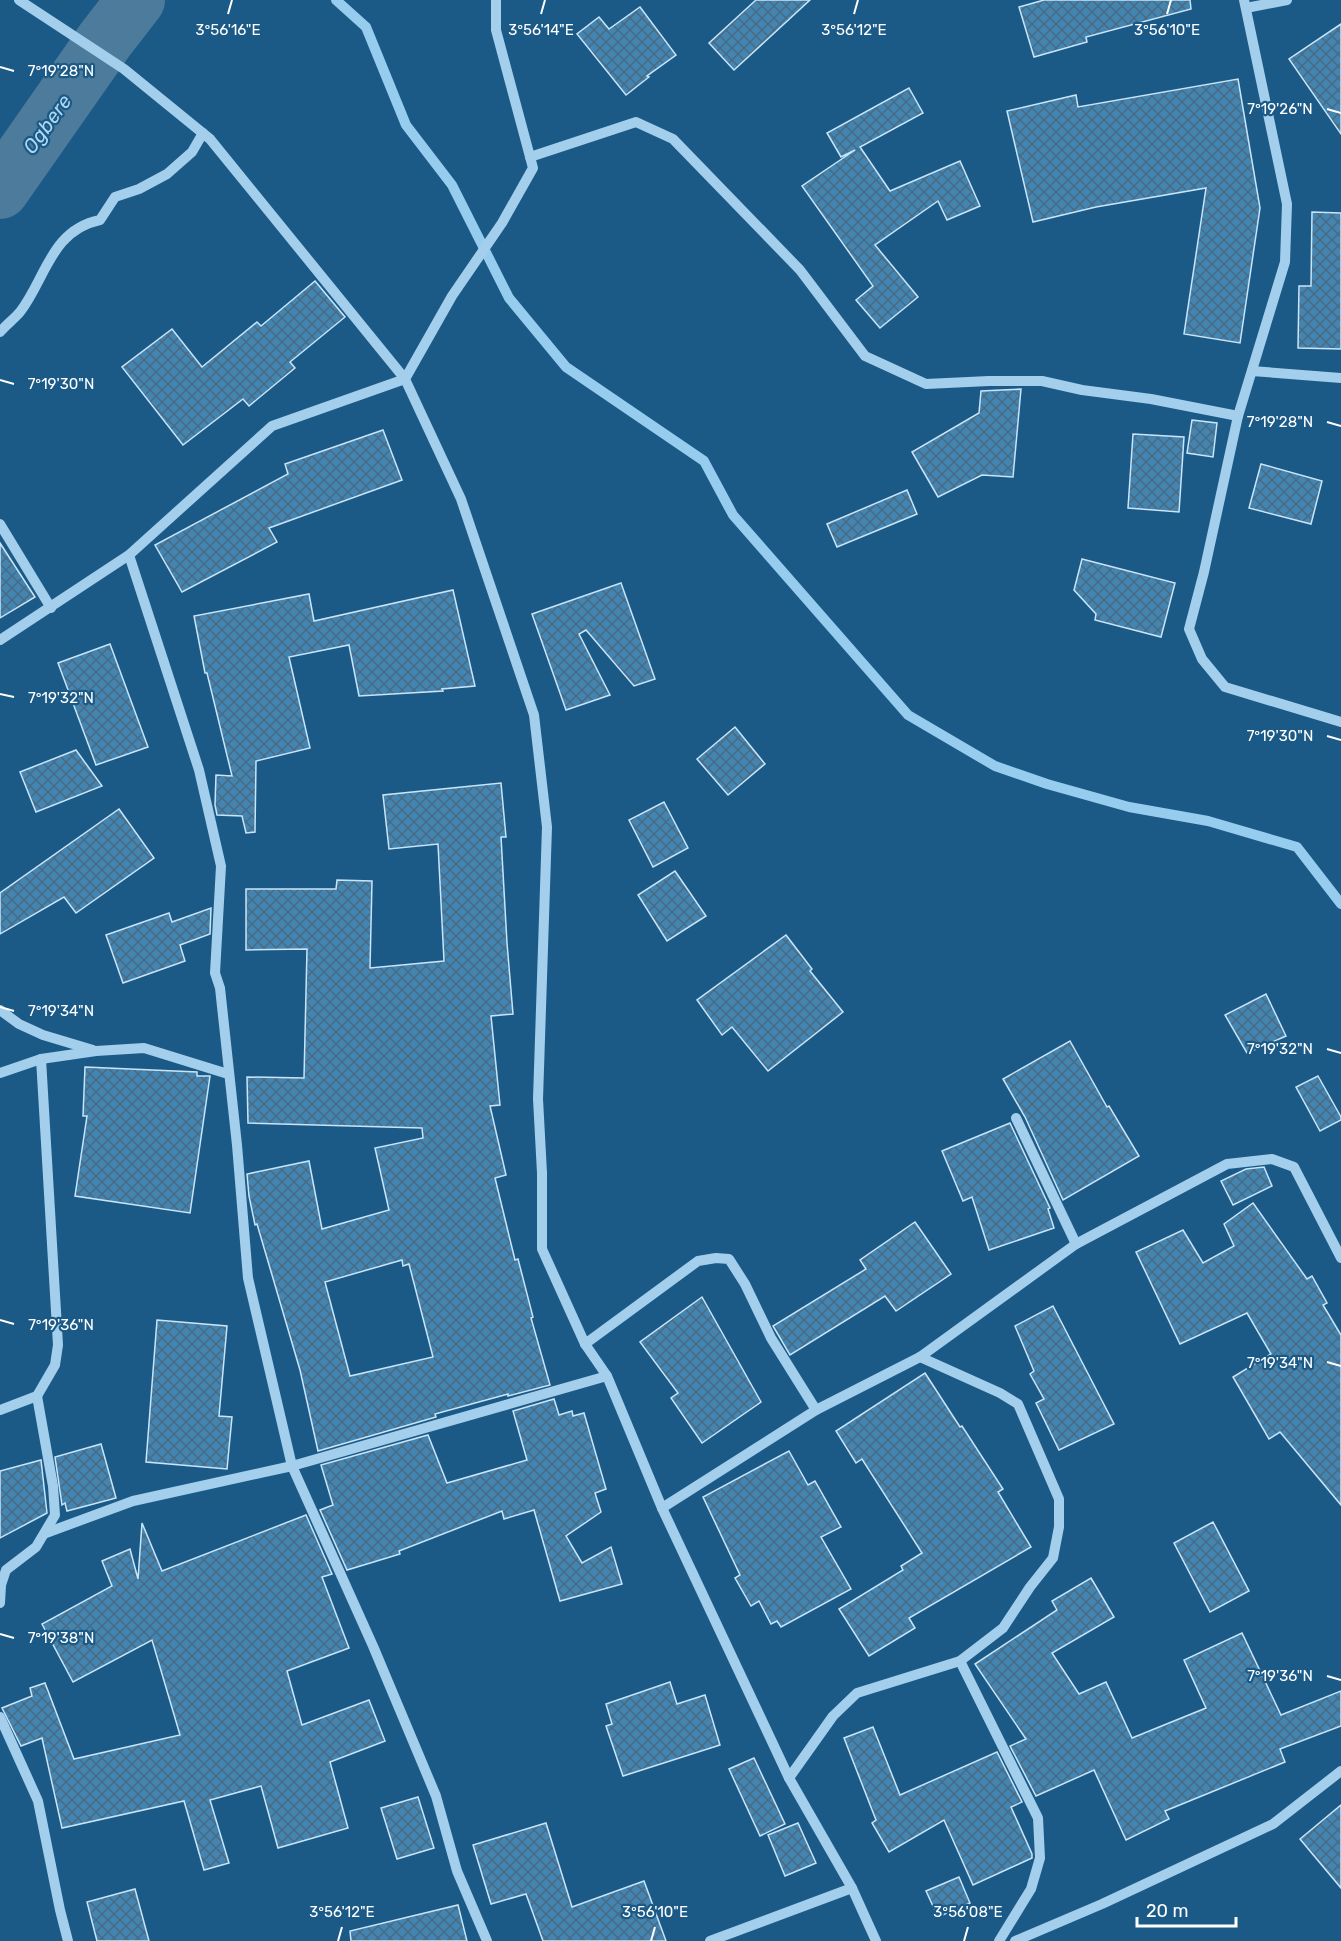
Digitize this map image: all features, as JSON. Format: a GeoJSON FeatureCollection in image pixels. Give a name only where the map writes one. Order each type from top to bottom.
{"type":"FeatureCollection","features":[{"type":"Feature","properties":{"kind":"street"},"geometry":{"type":"LineString","coordinates":[[19,0],[123,69],[203,133],[405,379],[461,499],[534,715],[547,827],[538,1099],[542,1173],[542,1249],[585,1344],[607,1376],[662,1508],[789,1778],[852,1888],[876,1941]]}},
{"type":"Feature","properties":{"kind":"street"},"geometry":{"type":"LineString","coordinates":[[0,640],[129,555],[272,426],[405,379],[452,296],[502,223],[533,168],[496,30],[496,0]]}},
{"type":"Feature","properties":{"kind":"street"},"geometry":{"type":"LineString","coordinates":[[1287,0],[1245,4],[1287,204],[1285,262],[1238,416],[1204,572],[1189,629],[1202,659],[1225,687],[1341,722]]}},
{"type":"Feature","properties":{"kind":"street"},"geometry":{"type":"LineString","coordinates":[[530,157],[636,122],[673,139],[800,270],[865,356],[926,384],[1042,381],[1082,390],[1151,399],[1238,416]]}},
{"type":"Feature","properties":{"kind":"street"},"geometry":{"type":"LineString","coordinates":[[0,332],[20,311],[60,243],[85,223],[100,220],[115,197],[139,189],[167,174],[192,152],[203,133]]}},
{"type":"Feature","properties":{"kind":"street"},"geometry":{"type":"LineString","coordinates":[[1252,371],[1341,378]]}},
{"type":"Feature","properties":{"kind":"street"},"geometry":{"type":"LineString","coordinates":[[0,524],[51,608]]}},
{"type":"Feature","properties":{"kind":"street"},"geometry":{"type":"LineString","coordinates":[[129,555],[199,770],[221,866],[215,973],[220,988],[237,1145],[248,1278],[292,1466],[373,1646],[436,1796],[458,1871],[487,1941]]}},
{"type":"Feature","properties":{"kind":"street"},"geometry":{"type":"LineString","coordinates":[[0,1010],[19,1024],[43,1035],[96,1051]]}},
{"type":"Feature","properties":{"kind":"street"},"geometry":{"type":"LineString","coordinates":[[0,1073],[41,1059],[96,1051],[144,1048],[228,1074]]}},
{"type":"Feature","properties":{"kind":"street"},"geometry":{"type":"LineString","coordinates":[[0,1410],[37,1396],[55,1365],[58,1345],[41,1059]]}},
{"type":"Feature","properties":{"kind":"street"},"geometry":{"type":"LineString","coordinates":[[1016,1118],[1076,1244]]}},
{"type":"Feature","properties":{"kind":"street"},"geometry":{"type":"LineString","coordinates":[[662,1508],[816,1410],[920,1357],[1076,1244],[1227,1164],[1272,1159],[1294,1167],[1341,1258]]}},
{"type":"Feature","properties":{"kind":"street"},"geometry":{"type":"LineString","coordinates":[[585,1344],[698,1261],[716,1258],[729,1259],[745,1284],[771,1338],[816,1410]]}},
{"type":"Feature","properties":{"kind":"street"},"geometry":{"type":"LineString","coordinates":[[789,1778],[833,1716],[857,1692],[960,1661],[1003,1628],[1030,1587],[1053,1558],[1059,1527],[1059,1499],[1018,1404],[1000,1393],[920,1357]]}},
{"type":"Feature","properties":{"kind":"street"},"geometry":{"type":"LineString","coordinates":[[46,1533],[133,1501],[292,1466],[607,1376]]}},
{"type":"Feature","properties":{"kind":"street"},"geometry":{"type":"LineString","coordinates":[[0,1603],[1,1585],[6,1570],[36,1548],[55,1515],[53,1486],[37,1396]]}},
{"type":"Feature","properties":{"kind":"street"},"geometry":{"type":"LineString","coordinates":[[960,1661],[1038,1818],[1040,1858],[1030,1889],[999,1941]]}},
{"type":"Feature","properties":{"kind":"street"},"geometry":{"type":"LineString","coordinates":[[0,1717],[38,1801],[68,1941]]}},
{"type":"Feature","properties":{"kind":"street"},"geometry":{"type":"LineString","coordinates":[[1015,1941],[1102,1904],[1273,1824],[1341,1771]]}},
{"type":"Feature","properties":{"kind":"street"},"geometry":{"type":"LineString","coordinates":[[710,1941],[852,1888]]}},
{"type":"Feature","properties":{"kind":"building"},"geometry":{"type":"Polygon","coordinates":[[[756,0],[810,0],[734,70],[709,43],[756,0]]]}},
{"type":"Feature","properties":{"kind":"building"},"geometry":{"type":"Polygon","coordinates":[[[1044,0],[1190,0],[1191,9],[1086,37],[1087,42],[1034,57],[1019,7],[1044,0]]]}},
{"type":"Feature","properties":{"kind":"building"},"geometry":{"type":"Polygon","coordinates":[[[640,7],[676,55],[626,95],[577,34],[599,17],[609,29],[640,7]]]}},
{"type":"Feature","properties":{"kind":"building"},"geometry":{"type":"Polygon","coordinates":[[[1341,24],[1341,134],[1289,59],[1341,24]]]}},
{"type":"Feature","properties":{"kind":"building"},"geometry":{"type":"Polygon","coordinates":[[[1238,79],[1260,208],[1240,343],[1184,334],[1206,188],[1096,207],[1033,222],[1007,111],[1076,95],[1078,107],[1238,79]]]}},
{"type":"Feature","properties":{"kind":"building"},"geometry":{"type":"Polygon","coordinates":[[[909,88],[923,113],[860,147],[890,191],[960,161],[980,206],[947,220],[938,201],[875,245],[918,297],[880,328],[856,300],[873,286],[802,186],[855,150],[841,157],[827,133],[909,88]]]}},
{"type":"Feature","properties":{"kind":"building"},"geometry":{"type":"Polygon","coordinates":[[[1312,212],[1341,213],[1341,349],[1298,348],[1299,286],[1311,286],[1312,212]]]}},
{"type":"Feature","properties":{"kind":"building"},"geometry":{"type":"Polygon","coordinates":[[[315,281],[345,317],[290,362],[295,368],[249,406],[243,399],[183,445],[122,367],[172,329],[202,367],[257,322],[261,326],[315,281]]]}},
{"type":"Feature","properties":{"kind":"building"},"geometry":{"type":"Polygon","coordinates":[[[1021,389],[1013,477],[982,475],[938,497],[912,452],[979,413],[981,391],[1021,389]]]}},
{"type":"Feature","properties":{"kind":"building"},"geometry":{"type":"Polygon","coordinates":[[[1192,420],[1217,423],[1213,457],[1187,453],[1192,420]]]}},
{"type":"Feature","properties":{"kind":"building"},"geometry":{"type":"Polygon","coordinates":[[[383,430],[402,480],[269,528],[277,542],[182,592],[155,545],[288,474],[285,464],[383,430]]]}},
{"type":"Feature","properties":{"kind":"building"},"geometry":{"type":"Polygon","coordinates":[[[1133,434],[1184,437],[1179,512],[1128,508],[1133,434]]]}},
{"type":"Feature","properties":{"kind":"building"},"geometry":{"type":"Polygon","coordinates":[[[1261,464],[1322,481],[1311,524],[1249,508],[1261,464]]]}},
{"type":"Feature","properties":{"kind":"building"},"geometry":{"type":"Polygon","coordinates":[[[907,490],[917,514],[837,547],[827,524],[907,490]]]}},
{"type":"Feature","properties":{"kind":"building"},"geometry":{"type":"Polygon","coordinates":[[[0,543],[35,597],[0,618],[0,543]]]}},
{"type":"Feature","properties":{"kind":"building"},"geometry":{"type":"Polygon","coordinates":[[[1082,559],[1175,583],[1161,637],[1095,620],[1096,614],[1074,590],[1082,559]]]}},
{"type":"Feature","properties":{"kind":"building"},"geometry":{"type":"Polygon","coordinates":[[[621,583],[655,679],[634,686],[586,630],[579,634],[610,695],[566,710],[532,614],[621,583]]]}},
{"type":"Feature","properties":{"kind":"building"},"geometry":{"type":"Polygon","coordinates":[[[453,590],[475,686],[442,689],[443,691],[359,696],[349,645],[289,657],[310,748],[256,761],[255,832],[246,833],[242,816],[217,815],[216,775],[232,776],[207,673],[205,673],[194,616],[309,594],[314,621],[453,590]]]}},
{"type":"Feature","properties":{"kind":"building"},"geometry":{"type":"Polygon","coordinates":[[[110,644],[148,747],[96,765],[58,663],[110,644]]]}},
{"type":"Feature","properties":{"kind":"building"},"geometry":{"type":"Polygon","coordinates":[[[735,727],[765,764],[728,795],[697,759],[735,727]]]}},
{"type":"Feature","properties":{"kind":"building"},"geometry":{"type":"Polygon","coordinates":[[[76,750],[102,786],[36,812],[20,772],[76,750]]]}},
{"type":"Feature","properties":{"kind":"building"},"geometry":{"type":"Polygon","coordinates":[[[501,783],[506,837],[501,837],[513,1014],[491,1016],[500,1105],[490,1106],[506,1175],[495,1178],[550,1385],[435,1414],[436,1417],[318,1451],[300,1370],[257,1224],[255,1225],[247,1174],[309,1161],[322,1229],[389,1210],[375,1148],[423,1138],[422,1128],[248,1123],[247,1077],[304,1078],[307,949],[246,950],[246,889],[336,889],[337,880],[372,881],[370,968],[444,961],[438,844],[389,849],[383,795],[501,783]],[[402,1260],[325,1282],[350,1376],[433,1357],[409,1264],[403,1266],[402,1260]]]}},
{"type":"Feature","properties":{"kind":"building"},"geometry":{"type":"Polygon","coordinates":[[[664,802],[688,848],[653,867],[629,820],[664,802]]]}},
{"type":"Feature","properties":{"kind":"building"},"geometry":{"type":"Polygon","coordinates":[[[119,809],[154,858],[76,913],[64,897],[0,934],[0,893],[119,809]]]}},
{"type":"Feature","properties":{"kind":"building"},"geometry":{"type":"Polygon","coordinates":[[[675,871],[706,916],[667,941],[638,895],[675,871]]]}},
{"type":"Feature","properties":{"kind":"building"},"geometry":{"type":"Polygon","coordinates":[[[211,908],[210,934],[180,945],[185,961],[123,983],[106,935],[169,913],[172,922],[211,908]]]}},
{"type":"Feature","properties":{"kind":"building"},"geometry":{"type":"Polygon","coordinates":[[[786,935],[812,969],[810,971],[843,1012],[768,1071],[732,1027],[722,1035],[697,1000],[786,935]]]}},
{"type":"Feature","properties":{"kind":"building"},"geometry":{"type":"Polygon","coordinates":[[[1266,994],[1286,1036],[1247,1053],[1225,1015],[1266,994]]]}},
{"type":"Feature","properties":{"kind":"building"},"geometry":{"type":"Polygon","coordinates":[[[1070,1041],[1107,1107],[1109,1106],[1139,1156],[1063,1200],[1025,1117],[1003,1079],[1070,1041]]]}},
{"type":"Feature","properties":{"kind":"building"},"geometry":{"type":"Polygon","coordinates":[[[85,1067],[197,1072],[197,1076],[210,1076],[190,1213],[75,1196],[87,1116],[83,1116],[85,1067]]]}},
{"type":"Feature","properties":{"kind":"building"},"geometry":{"type":"Polygon","coordinates":[[[1318,1076],[1341,1117],[1341,1120],[1320,1131],[1296,1087],[1318,1076]]]}},
{"type":"Feature","properties":{"kind":"building"},"geometry":{"type":"Polygon","coordinates":[[[1010,1123],[1050,1208],[1048,1209],[1054,1228],[989,1250],[972,1197],[963,1201],[942,1151],[1010,1123]]]}},
{"type":"Feature","properties":{"kind":"building"},"geometry":{"type":"Polygon","coordinates":[[[1264,1167],[1272,1186],[1233,1205],[1221,1181],[1246,1169],[1264,1167]]]}},
{"type":"Feature","properties":{"kind":"building"},"geometry":{"type":"Polygon","coordinates":[[[1253,1203],[1307,1279],[1312,1276],[1327,1303],[1323,1305],[1341,1335],[1341,1505],[1280,1432],[1269,1439],[1233,1377],[1271,1354],[1247,1313],[1180,1344],[1136,1252],[1183,1230],[1203,1263],[1234,1246],[1224,1224],[1253,1203]]]}},
{"type":"Feature","properties":{"kind":"building"},"geometry":{"type":"Polygon","coordinates":[[[915,1222],[951,1274],[896,1311],[885,1296],[790,1355],[773,1326],[866,1269],[860,1260],[915,1222]]]}},
{"type":"Feature","properties":{"kind":"building"},"geometry":{"type":"Polygon","coordinates":[[[702,1297],[761,1402],[702,1443],[671,1398],[678,1393],[640,1342],[702,1297]]]}},
{"type":"Feature","properties":{"kind":"building"},"geometry":{"type":"Polygon","coordinates":[[[1053,1306],[1114,1424],[1059,1450],[1036,1403],[1044,1399],[1030,1374],[1034,1371],[1015,1326],[1053,1306]]]}},
{"type":"Feature","properties":{"kind":"building"},"geometry":{"type":"Polygon","coordinates":[[[157,1320],[227,1326],[219,1416],[232,1417],[227,1469],[146,1462],[157,1320]]]}},
{"type":"Feature","properties":{"kind":"building"},"geometry":{"type":"Polygon","coordinates":[[[925,1373],[1003,1489],[998,1492],[1031,1547],[909,1618],[915,1628],[869,1656],[839,1609],[903,1570],[901,1566],[922,1553],[862,1459],[856,1463],[836,1431],[925,1373]]]}},
{"type":"Feature","properties":{"kind":"building"},"geometry":{"type":"Polygon","coordinates":[[[554,1399],[559,1415],[572,1411],[573,1416],[584,1413],[606,1489],[595,1493],[601,1512],[566,1536],[582,1563],[611,1547],[622,1584],[560,1601],[534,1510],[504,1519],[502,1511],[399,1551],[400,1554],[347,1570],[320,1510],[333,1505],[321,1465],[428,1435],[447,1483],[527,1460],[513,1411],[554,1399]]]}},
{"type":"Feature","properties":{"kind":"building"},"geometry":{"type":"Polygon","coordinates":[[[101,1444],[116,1498],[67,1511],[65,1503],[62,1505],[55,1457],[101,1444]]]}},
{"type":"Feature","properties":{"kind":"building"},"geometry":{"type":"Polygon","coordinates":[[[789,1451],[808,1485],[815,1481],[841,1527],[821,1537],[851,1589],[781,1627],[777,1621],[771,1624],[759,1601],[751,1606],[735,1578],[740,1575],[703,1497],[789,1451]]]}},
{"type":"Feature","properties":{"kind":"building"},"geometry":{"type":"Polygon","coordinates":[[[41,1460],[47,1513],[0,1538],[0,1471],[41,1460]]]}},
{"type":"Feature","properties":{"kind":"building"},"geometry":{"type":"Polygon","coordinates":[[[306,1515],[332,1574],[322,1577],[349,1648],[287,1671],[302,1725],[369,1700],[385,1741],[330,1762],[348,1828],[278,1848],[261,1786],[210,1800],[229,1863],[204,1870],[184,1801],[62,1828],[42,1738],[21,1746],[2,1708],[32,1696],[30,1688],[45,1683],[74,1759],[180,1735],[152,1640],[73,1682],[42,1624],[112,1586],[102,1561],[130,1549],[138,1579],[142,1523],[162,1571],[306,1515]]]}},
{"type":"Feature","properties":{"kind":"building"},"geometry":{"type":"Polygon","coordinates":[[[1213,1522],[1249,1591],[1210,1612],[1174,1543],[1213,1522]]]}},
{"type":"Feature","properties":{"kind":"building"},"geometry":{"type":"Polygon","coordinates":[[[1091,1578],[1114,1617],[1052,1653],[1079,1694],[1106,1682],[1132,1738],[1206,1708],[1184,1660],[1242,1633],[1281,1715],[1341,1691],[1341,1726],[1280,1749],[1285,1762],[1165,1811],[1169,1819],[1126,1840],[1094,1770],[1036,1796],[1010,1746],[1026,1739],[975,1664],[1057,1610],[1052,1601],[1091,1578]]]}},
{"type":"Feature","properties":{"kind":"building"},"geometry":{"type":"Polygon","coordinates":[[[670,1682],[677,1704],[705,1695],[720,1745],[623,1776],[606,1726],[612,1724],[606,1704],[670,1682]]]}},
{"type":"Feature","properties":{"kind":"building"},"geometry":{"type":"Polygon","coordinates":[[[873,1727],[900,1795],[997,1752],[1022,1802],[1011,1807],[1032,1858],[973,1885],[944,1820],[889,1852],[872,1823],[876,1820],[844,1738],[873,1727]]]}},
{"type":"Feature","properties":{"kind":"building"},"geometry":{"type":"Polygon","coordinates":[[[754,1758],[785,1824],[760,1836],[729,1769],[754,1758]]]}},
{"type":"Feature","properties":{"kind":"building"},"geometry":{"type":"Polygon","coordinates":[[[418,1797],[434,1848],[397,1859],[381,1808],[418,1797]]]}},
{"type":"Feature","properties":{"kind":"building"},"geometry":{"type":"Polygon","coordinates":[[[1341,1805],[1341,1888],[1300,1839],[1341,1805]]]}},
{"type":"Feature","properties":{"kind":"building"},"geometry":{"type":"Polygon","coordinates":[[[546,1823],[572,1907],[644,1881],[666,1941],[543,1941],[526,1894],[491,1904],[473,1845],[546,1823]]]}},
{"type":"Feature","properties":{"kind":"building"},"geometry":{"type":"Polygon","coordinates":[[[798,1823],[816,1863],[785,1876],[768,1835],[798,1823]]]}},
{"type":"Feature","properties":{"kind":"building"},"geometry":{"type":"Polygon","coordinates":[[[959,1877],[970,1903],[938,1917],[926,1891],[959,1877]]]}},
{"type":"Feature","properties":{"kind":"building"},"geometry":{"type":"Polygon","coordinates":[[[135,1889],[149,1941],[97,1941],[87,1902],[135,1889]]]}},
{"type":"Feature","properties":{"kind":"building"},"geometry":{"type":"Polygon","coordinates":[[[458,1905],[467,1941],[351,1941],[350,1931],[458,1905]]]}},
{"type":"Feature","properties":{"kind":"waterway","name":"Ogbere"},"geometry":{"type":"LineString","coordinates":[[0,190],[105,40],[136,0]]}},
{"type":"Feature","properties":{"kind":"waterway"},"geometry":{"type":"LineString","coordinates":[[336,0],[366,27],[406,125],[452,185],[509,298],[566,367],[704,461],[733,515],[908,715],[995,766],[1047,784],[1129,807],[1208,821],[1297,847],[1341,904]]}}]}
